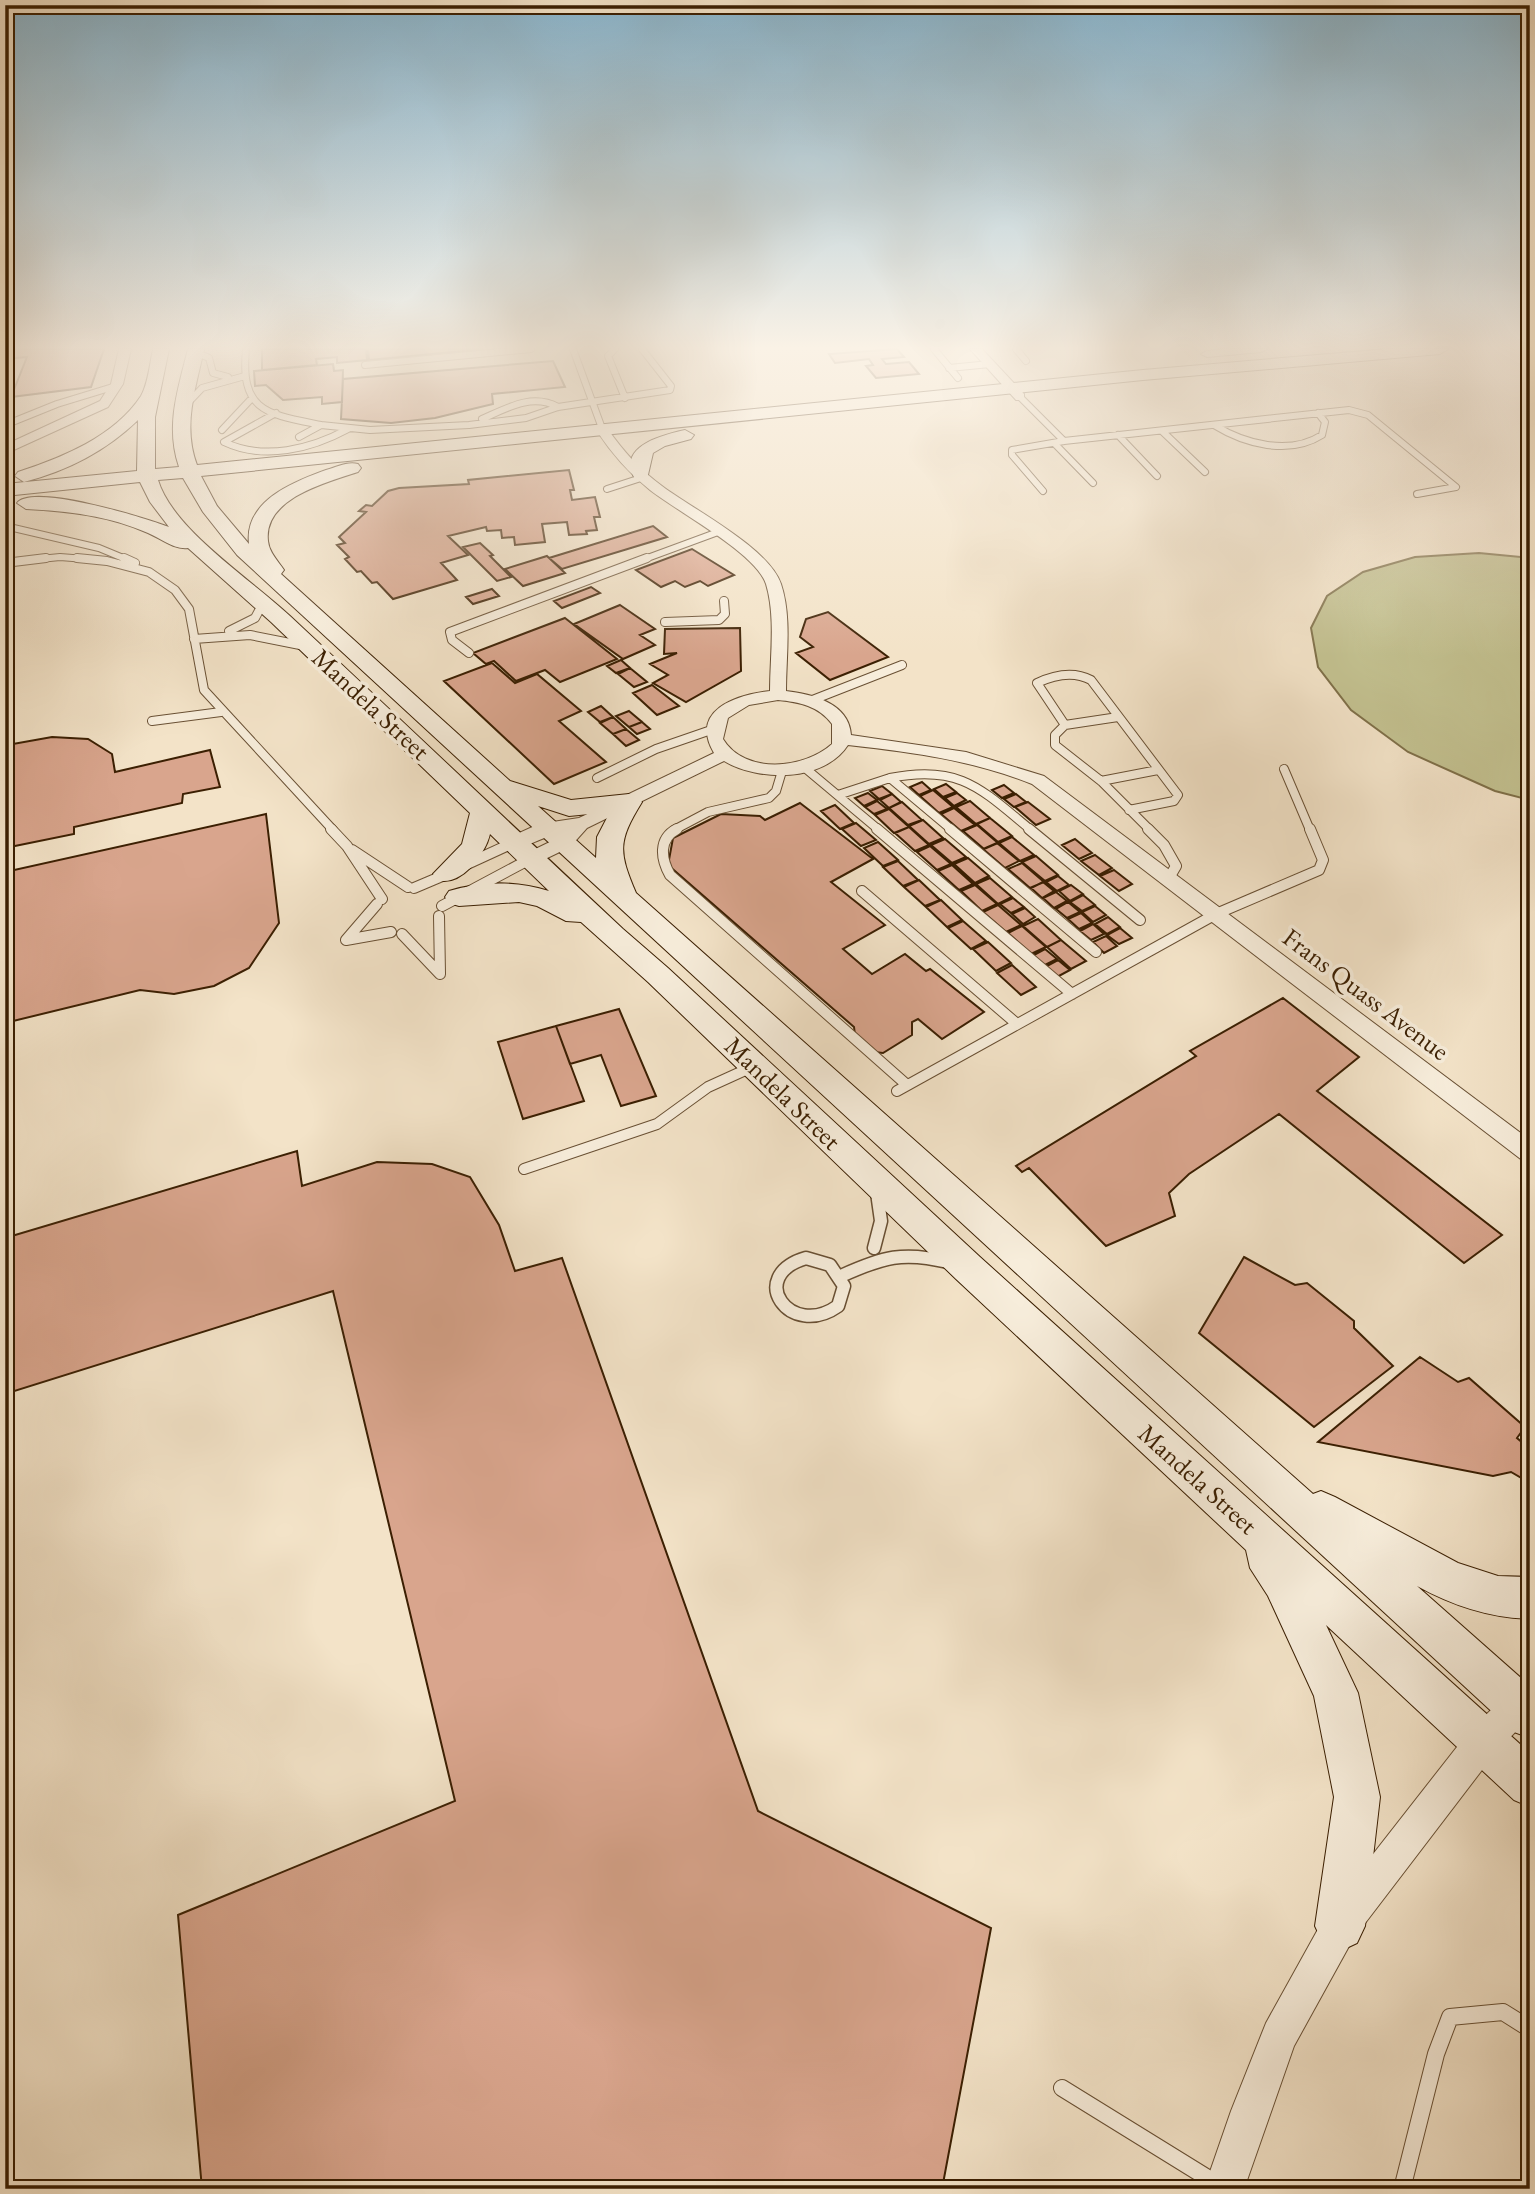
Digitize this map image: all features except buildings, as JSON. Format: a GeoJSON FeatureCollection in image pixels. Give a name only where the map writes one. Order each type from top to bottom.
{"type":"FeatureCollection","features":[{"type":"Feature","properties":{"kind":"main road"},"geometry":{"type":"LineString","coordinates":[[5,481],[62,462],[84,451]]}},
{"type":"Feature","properties":{"kind":"main road","name":"Mandela Street"},"geometry":{"type":"LineString","coordinates":[[155,451],[173,484],[211,512],[244,551],[286,591],[497,782],[564,831],[625,899],[1273,1485],[1525,1706]]}},
{"type":"Feature","properties":{"kind":"main road"},"geometry":{"type":"LineString","coordinates":[[169,451],[167,465],[173,484],[216,560]]}},
{"type":"Feature","properties":{"kind":"main road","name":"Mandela Street"},"geometry":{"type":"LineString","coordinates":[[177,451],[170,517],[968,1268],[1530,1784]]}},
{"type":"Feature","properties":{"kind":"main road"},"geometry":{"type":"LineString","coordinates":[[208,451],[245,460],[308,460]]}},
{"type":"Feature","properties":{"kind":"main road"},"geometry":{"type":"LineString","coordinates":[[5,490],[173,484],[308,460],[401,451]]}},
{"type":"Feature","properties":{"kind":"main road"},"geometry":{"type":"LineString","coordinates":[[5,500],[463,451]]}},
{"type":"Feature","properties":{"kind":"main road"},"geometry":{"type":"LineString","coordinates":[[643,476],[640,458],[645,451]]}},
{"type":"Feature","properties":{"kind":"main road"},"geometry":{"type":"LineString","coordinates":[[286,591],[258,539],[264,516],[278,500],[294,491],[370,462]]}},
{"type":"Feature","properties":{"kind":"main road"},"geometry":{"type":"LineString","coordinates":[[5,500],[91,509],[130,517],[155,527],[216,560]]}},
{"type":"Feature","properties":{"kind":"main road"},"geometry":{"type":"LineString","coordinates":[[497,782],[569,807],[629,802]]}},
{"type":"Feature","properties":{"kind":"main road"},"geometry":{"type":"LineString","coordinates":[[625,899],[610,867],[606,849],[611,831],[629,802]]}},
{"type":"Feature","properties":{"kind":"main road"},"geometry":{"type":"LineString","coordinates":[[447,898],[474,847],[484,811]]}},
{"type":"Feature","properties":{"kind":"main road"},"geometry":{"type":"LineString","coordinates":[[447,898],[494,892],[536,894],[563,906],[613,936]]}},
{"type":"Feature","properties":{"kind":"main road"},"geometry":{"type":"LineString","coordinates":[[1273,1485],[1449,1581],[1498,1597],[1530,1598]]}},
{"type":"Feature","properties":{"kind":"main road"},"geometry":{"type":"LineString","coordinates":[[1245,1522],[1283,1581],[1336,1693],[1357,1797],[1340,1926]]}},
{"type":"Feature","properties":{"kind":"street"},"geometry":{"type":"LineString","coordinates":[[621,451],[643,476],[762,564],[773,582],[777,601],[778,695]]}},
{"type":"Feature","properties":{"kind":"street"},"geometry":{"type":"LineString","coordinates":[[778,695],[810,701],[834,714],[842,726],[842,739],[830,756],[805,768],[782,771],[754,768],[725,754],[716,742],[714,729],[719,718],[736,705],[759,697],[778,695]]}},
{"type":"Feature","properties":{"kind":"street","name":"Frans Quass Avenue"},"geometry":{"type":"LineString","coordinates":[[842,739],[970,756],[1022,772],[1054,790],[1530,1153]]}},
{"type":"Feature","properties":{"kind":"street"},"geometry":{"type":"LineString","coordinates":[[523,850],[629,802],[725,754]]}},
{"type":"Feature","properties":{"kind":"street"},"geometry":{"type":"LineString","coordinates":[[1224,2189],[1279,2036],[1340,1926],[1483,1741],[1525,1706]]}},
{"type":"Feature","properties":{"kind":"lane"},"geometry":{"type":"LineString","coordinates":[[1012,451],[1044,491]]}},
{"type":"Feature","properties":{"kind":"lane"},"geometry":{"type":"LineString","coordinates":[[1062,451],[1093,483]]}},
{"type":"Feature","properties":{"kind":"lane"},"geometry":{"type":"LineString","coordinates":[[1133,451],[1157,476]]}},
{"type":"Feature","properties":{"kind":"lane"},"geometry":{"type":"LineString","coordinates":[[1183,451],[1205,472]]}},
{"type":"Feature","properties":{"kind":"lane"},"geometry":{"type":"LineString","coordinates":[[1412,451],[1456,487],[1417,494]]}},
{"type":"Feature","properties":{"kind":"lane"},"geometry":{"type":"LineString","coordinates":[[607,489],[643,476]]}},
{"type":"Feature","properties":{"kind":"lane"},"geometry":{"type":"LineString","coordinates":[[5,526],[125,557],[167,583],[181,597],[189,609],[204,690],[221,712],[347,846],[380,902],[346,940],[397,933],[440,974],[447,898]]}},
{"type":"Feature","properties":{"kind":"lane"},"geometry":{"type":"LineString","coordinates":[[469,653],[452,640],[450,632],[718,532]]}},
{"type":"Feature","properties":{"kind":"lane"},"geometry":{"type":"LineString","coordinates":[[5,563],[71,557],[107,561],[149,572]]}},
{"type":"Feature","properties":{"kind":"lane"},"geometry":{"type":"LineString","coordinates":[[665,622],[719,620],[724,617],[724,601]]}},
{"type":"Feature","properties":{"kind":"lane"},"geometry":{"type":"LineString","coordinates":[[223,634],[253,620],[262,611],[263,603]]}},
{"type":"Feature","properties":{"kind":"lane"},"geometry":{"type":"LineString","coordinates":[[194,639],[223,634],[260,634],[313,649]]}},
{"type":"Feature","properties":{"kind":"lane"},"geometry":{"type":"LineString","coordinates":[[810,701],[902,665]]}},
{"type":"Feature","properties":{"kind":"lane"},"geometry":{"type":"LineString","coordinates":[[1065,725],[1037,685],[1038,681],[1087,677],[1178,794],[1177,799],[1129,810]]}},
{"type":"Feature","properties":{"kind":"lane"},"geometry":{"type":"LineString","coordinates":[[152,720],[221,712]]}},
{"type":"Feature","properties":{"kind":"lane"},"geometry":{"type":"LineString","coordinates":[[1118,717],[1065,725],[1055,735],[1056,747],[1101,781],[1172,857],[1176,870],[1169,878]]}},
{"type":"Feature","properties":{"kind":"lane"},"geometry":{"type":"LineString","coordinates":[[597,778],[656,749],[714,729]]}},
{"type":"Feature","properties":{"kind":"lane"},"geometry":{"type":"LineString","coordinates":[[805,768],[1072,994]]}},
{"type":"Feature","properties":{"kind":"lane"},"geometry":{"type":"LineString","coordinates":[[782,771],[776,791],[769,798],[708,812],[671,832],[661,853],[665,867],[684,888],[902,1088],[1216,914],[1319,870],[1323,860],[1284,769]]}},
{"type":"Feature","properties":{"kind":"lane"},"geometry":{"type":"LineString","coordinates":[[1101,781],[1158,770]]}},
{"type":"Feature","properties":{"kind":"lane"},"geometry":{"type":"LineString","coordinates":[[838,795],[890,778],[921,773],[939,774],[971,783],[1140,920]]}},
{"type":"Feature","properties":{"kind":"lane"},"geometry":{"type":"LineString","coordinates":[[890,778],[1096,952]]}},
{"type":"Feature","properties":{"kind":"lane"},"geometry":{"type":"LineString","coordinates":[[347,846],[411,888],[447,898],[523,850]]}},
{"type":"Feature","properties":{"kind":"lane"},"geometry":{"type":"LineString","coordinates":[[447,898],[523,850]]}},
{"type":"Feature","properties":{"kind":"lane"},"geometry":{"type":"LineString","coordinates":[[862,891],[1017,1024]]}},
{"type":"Feature","properties":{"kind":"lane"},"geometry":{"type":"LineString","coordinates":[[524,1169],[657,1124],[708,1087],[755,1066]]}},
{"type":"Feature","properties":{"kind":"lane"},"geometry":{"type":"LineString","coordinates":[[873,1179],[881,1206],[879,1236],[874,1248]]}},
{"type":"Feature","properties":{"kind":"lane"},"geometry":{"type":"LineString","coordinates":[[841,1276],[878,1260],[909,1253],[968,1268]]}},
{"type":"Feature","properties":{"kind":"lane"},"geometry":{"type":"LineString","coordinates":[[806,1258],[824,1261],[841,1276],[844,1286],[838,1306],[819,1318],[794,1315],[785,1309],[775,1289],[781,1270],[790,1263],[806,1258]]}},
{"type":"Feature","properties":{"kind":"lane"},"geometry":{"type":"LineString","coordinates":[[1402,2189],[1436,2054],[1450,2017],[1503,2012],[1530,2029]]}},
{"type":"Feature","properties":{"kind":"lane"},"geometry":{"type":"LineString","coordinates":[[1062,2088],[1224,2189]]}},
{"type":"Feature","properties":{"kind":"shaded area"},"geometry":{"type":"Polygon","coordinates":[[[1479,553],[1530,558],[1530,800],[1495,791],[1408,752],[1351,710],[1318,667],[1311,628],[1327,596],[1363,572],[1415,557],[1479,553]]]}}]}
